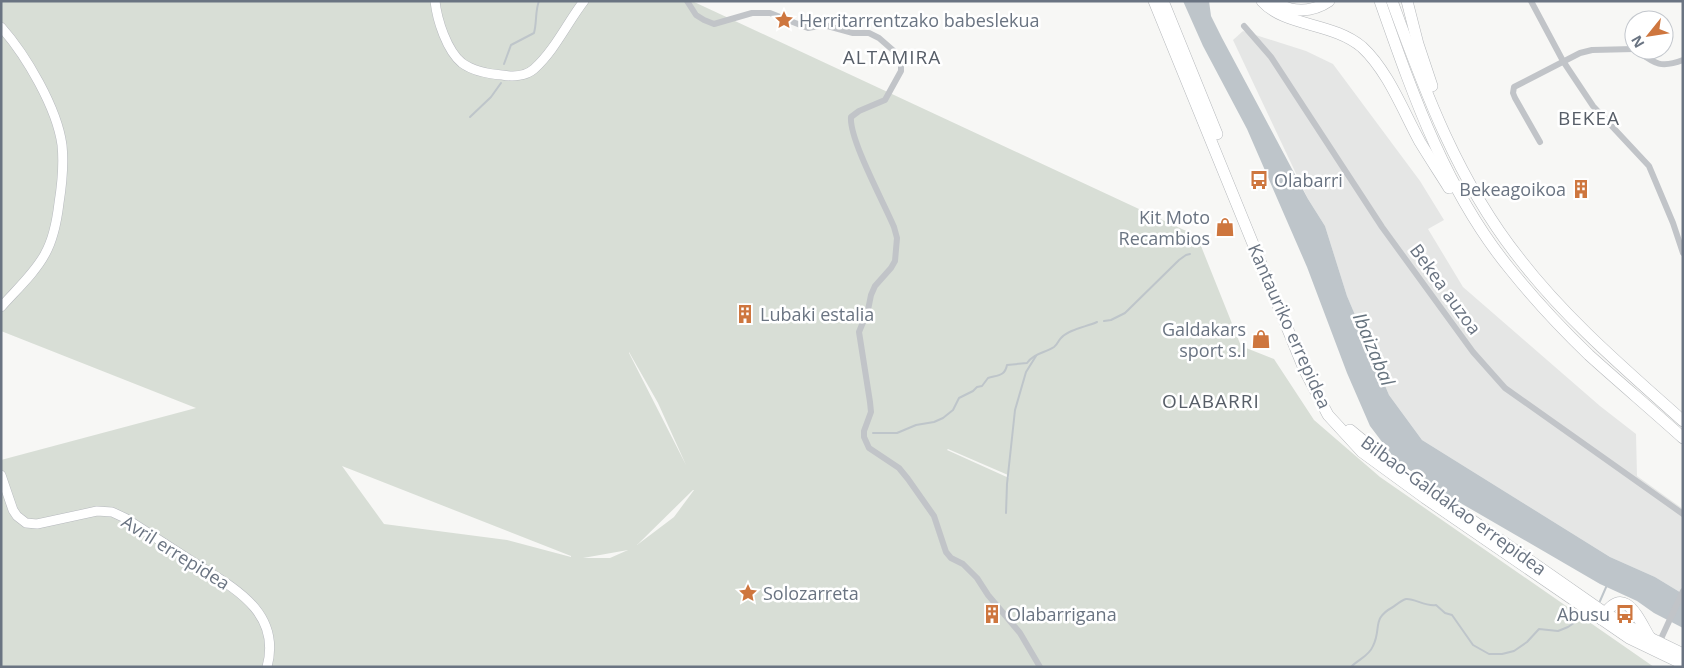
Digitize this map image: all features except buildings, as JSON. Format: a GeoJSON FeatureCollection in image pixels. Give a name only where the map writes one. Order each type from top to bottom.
{"type":"FeatureCollection","features":[{"type":"Feature","properties":{"kind":"highway"},"geometry":{"type":"LineString","coordinates":[[1147,1],[1180,67]]}},
{"type":"Feature","properties":{"kind":"highway","name":"Kantauriko errepidea"},"geometry":{"type":"LineString","coordinates":[[1154,1],[1304,368],[1328,415],[1362,452],[1425,498],[1603,616],[1653,643],[1683,664]]}},
{"type":"Feature","properties":{"kind":"highway"},"geometry":{"type":"LineString","coordinates":[[1163,1],[1216,132]]}},
{"type":"Feature","properties":{"kind":"highway"},"geometry":{"type":"LineString","coordinates":[[1171,1],[1204,82],[1216,132]]}},
{"type":"Feature","properties":{"kind":"highway"},"geometry":{"type":"LineString","coordinates":[[1262,1],[1278,14],[1340,33],[1362,47],[1378,66],[1455,197],[1509,268],[1557,323],[1588,354],[1683,438]]}},
{"type":"Feature","properties":{"kind":"highway"},"geometry":{"type":"LineString","coordinates":[[1274,1],[1289,9],[1302,10],[1312,9],[1330,1]]}},
{"type":"Feature","properties":{"kind":"highway"},"geometry":{"type":"LineString","coordinates":[[1380,1],[1423,119],[1450,176],[1489,241]]}},
{"type":"Feature","properties":{"kind":"highway"},"geometry":{"type":"LineString","coordinates":[[1392,1],[1435,114],[1461,170],[1504,238],[1553,298],[1600,346],[1683,421]]}},
{"type":"Feature","properties":{"kind":"highway"},"geometry":{"type":"LineString","coordinates":[[1407,1],[1429,78],[1457,147],[1461,170]]}},
{"type":"Feature","properties":{"kind":"highway","name":"Bilbao-Galdakao errepidea"},"geometry":{"type":"LineString","coordinates":[[1216,132],[1322,393],[1335,413],[1360,439],[1390,463],[1603,616]]}},
{"type":"Feature","properties":{"kind":"highway"},"geometry":{"type":"LineString","coordinates":[[1603,616],[1612,605],[1627,603],[1671,667]]}},
{"type":"Feature","properties":{"kind":"highway"},"geometry":{"type":"LineString","coordinates":[[1653,643],[1683,654]]}},
{"type":"Feature","properties":{"kind":"street"},"geometry":{"type":"LineString","coordinates":[[436,1],[437,17],[440,25],[460,61],[469,67],[485,73],[510,76],[522,75],[535,68],[551,49],[584,1]]}},
{"type":"Feature","properties":{"kind":"street"},"geometry":{"type":"LineString","coordinates":[[687,1],[696,14],[714,24],[752,13],[770,12],[808,28],[824,25],[853,33],[869,33],[879,38],[894,52],[901,64],[901,70],[885,100],[859,111],[852,117],[855,137],[894,227],[897,245],[895,261],[870,295],[868,310],[859,332],[870,402],[870,412],[864,437],[869,448],[899,468],[914,486],[934,516],[946,552],[951,558],[963,564],[977,578],[988,595],[1020,633],[1040,667]]}},
{"type":"Feature","properties":{"kind":"street"},"geometry":{"type":"LineString","coordinates":[[1531,1],[1563,61],[1602,117],[1649,166],[1673,223],[1683,253]]}},
{"type":"Feature","properties":{"kind":"street","name":"Bekea auzoa"},"geometry":{"type":"LineString","coordinates":[[1244,26],[1271,58],[1382,227],[1473,352],[1505,388],[1682,515],[1683,505]]}},
{"type":"Feature","properties":{"kind":"street"},"geometry":{"type":"LineString","coordinates":[[1,27],[25,60],[50,106],[60,132],[63,162],[58,214],[49,246],[42,260],[1,307]]}},
{"type":"Feature","properties":{"kind":"street"},"geometry":{"type":"LineString","coordinates":[[1540,142],[1515,98],[1513,93],[1514,87],[1580,52],[1624,49]]}},
{"type":"Feature","properties":{"kind":"street"},"geometry":{"type":"LineString","coordinates":[[1650,60],[1656,64],[1671,65],[1683,60]]}},
{"type":"Feature","properties":{"kind":"street","name":"Avril errepidea"},"geometry":{"type":"LineString","coordinates":[[1,475],[13,510],[26,523],[37,524],[97,511],[112,512],[125,518],[244,595],[259,613],[265,626],[269,650],[267,667]]}},
{"type":"Feature","properties":{"kind":"street"},"geometry":{"type":"LineString","coordinates":[[1653,643],[1669,623],[1683,591]]}},
{"type":"Feature","properties":{"kind":"shaded area"},"geometry":{"type":"Polygon","coordinates":[[[1,1],[692,1],[1197,236],[1241,346],[1274,359],[1314,420],[1380,477],[1654,667],[1,667],[1,460],[196,408],[1,331],[1,1]],[[629,353],[686,465],[658,403],[629,353]],[[947,450],[1009,478],[1008,475],[947,450]],[[342,466],[384,524],[507,540],[571,557],[342,466]],[[693,490],[637,545],[674,517],[694,490],[693,490]],[[628,550],[583,558],[610,558],[628,550]]]}},
{"type":"Feature","properties":{"kind":"shaded area"},"geometry":{"type":"Polygon","coordinates":[[[1183,1],[1209,1],[1211,16],[1222,38],[1308,199],[1325,226],[1347,296],[1389,395],[1422,440],[1610,557],[1655,577],[1683,594],[1683,628],[1654,613],[1637,601],[1600,584],[1414,476],[1395,459],[1370,426],[1347,373],[1307,267],[1247,129],[1203,46],[1183,1]]]}},
{"type":"Feature","properties":{"kind":"shaded area"},"geometry":{"type":"Polygon","coordinates":[[[1243,31],[1306,51],[1333,64],[1420,181],[1444,220],[1428,229],[1463,287],[1600,406],[1636,434],[1637,476],[1683,509],[1683,594],[1655,577],[1610,557],[1422,440],[1389,395],[1347,296],[1325,226],[1308,199],[1233,40],[1243,31]]]}},
{"type":"Feature","properties":{"kind":"waterway"},"geometry":{"type":"LineString","coordinates":[[504,64],[511,45],[534,33],[539,1]]}},
{"type":"Feature","properties":{"kind":"waterway"},"geometry":{"type":"LineString","coordinates":[[470,117],[491,97],[501,83]]}},
{"type":"Feature","properties":{"kind":"waterway"},"geometry":{"type":"LineString","coordinates":[[1104,321],[1111,320],[1125,313],[1179,260],[1190,254]]}},
{"type":"Feature","properties":{"kind":"waterway"},"geometry":{"type":"LineString","coordinates":[[873,433],[897,433],[916,425],[934,422],[943,418],[953,410],[959,398],[982,386],[988,378],[1003,373],[1007,365],[1027,363],[1036,355],[1054,347],[1068,332],[1097,322]]}},
{"type":"Feature","properties":{"kind":"waterway"},"geometry":{"type":"LineString","coordinates":[[1006,513],[1007,484],[1015,410],[1026,372],[1036,356]]}},
{"type":"Feature","properties":{"kind":"waterway"},"geometry":{"type":"LineString","coordinates":[[1600,601],[1607,585]]}},
{"type":"Feature","properties":{"kind":"waterway"},"geometry":{"type":"LineString","coordinates":[[1351,667],[1371,649],[1376,640],[1379,620],[1386,611],[1406,599],[1428,605],[1436,605],[1445,613],[1452,615],[1473,645],[1489,654],[1502,654],[1514,651],[1527,642],[1539,629],[1558,631],[1568,627],[1584,616]]}},
{"type":"Feature","properties":{"kind":"place","name":"Herritarrentzako babeslekua"},"geometry":{"type":"Point","coordinates":[784,20]}},
{"type":"Feature","properties":{"kind":"place","name":"Olabarri"},"geometry":{"type":"Point","coordinates":[1259,180]}},
{"type":"Feature","properties":{"kind":"place","name":"Bekeagoikoa"},"geometry":{"type":"Point","coordinates":[1581,189]}},
{"type":"Feature","properties":{"kind":"place","name":"Kit Moto Recambios"},"geometry":{"type":"Point","coordinates":[1225,227]}},
{"type":"Feature","properties":{"kind":"place","name":"Lubaki estalia"},"geometry":{"type":"Point","coordinates":[745,314]}},
{"type":"Feature","properties":{"kind":"place","name":"Galdakars sport s.l"},"geometry":{"type":"Point","coordinates":[1261,339]}},
{"type":"Feature","properties":{"kind":"place","name":"Solozarreta"},"geometry":{"type":"Point","coordinates":[748,593]}},
{"type":"Feature","properties":{"kind":"place","name":"Olabarrigana"},"geometry":{"type":"Point","coordinates":[992,614]}},
{"type":"Feature","properties":{"kind":"place","name":"Abusu"},"geometry":{"type":"Point","coordinates":[1625,614]}},
{"type":"Feature","properties":{"kind":"district","name":"ALTAMIRA"},"geometry":{"type":"Point","coordinates":[892,57]}},
{"type":"Feature","properties":{"kind":"district","name":"BEKEA"},"geometry":{"type":"Point","coordinates":[1589,118]}},
{"type":"Feature","properties":{"kind":"district","name":"OLABARRI"},"geometry":{"type":"Point","coordinates":[1211,401]}},
{"type":"Feature","properties":{"kind":"water label","name":"Ibaizabal"},"geometry":{"type":"Point","coordinates":[1374,349]}}]}
